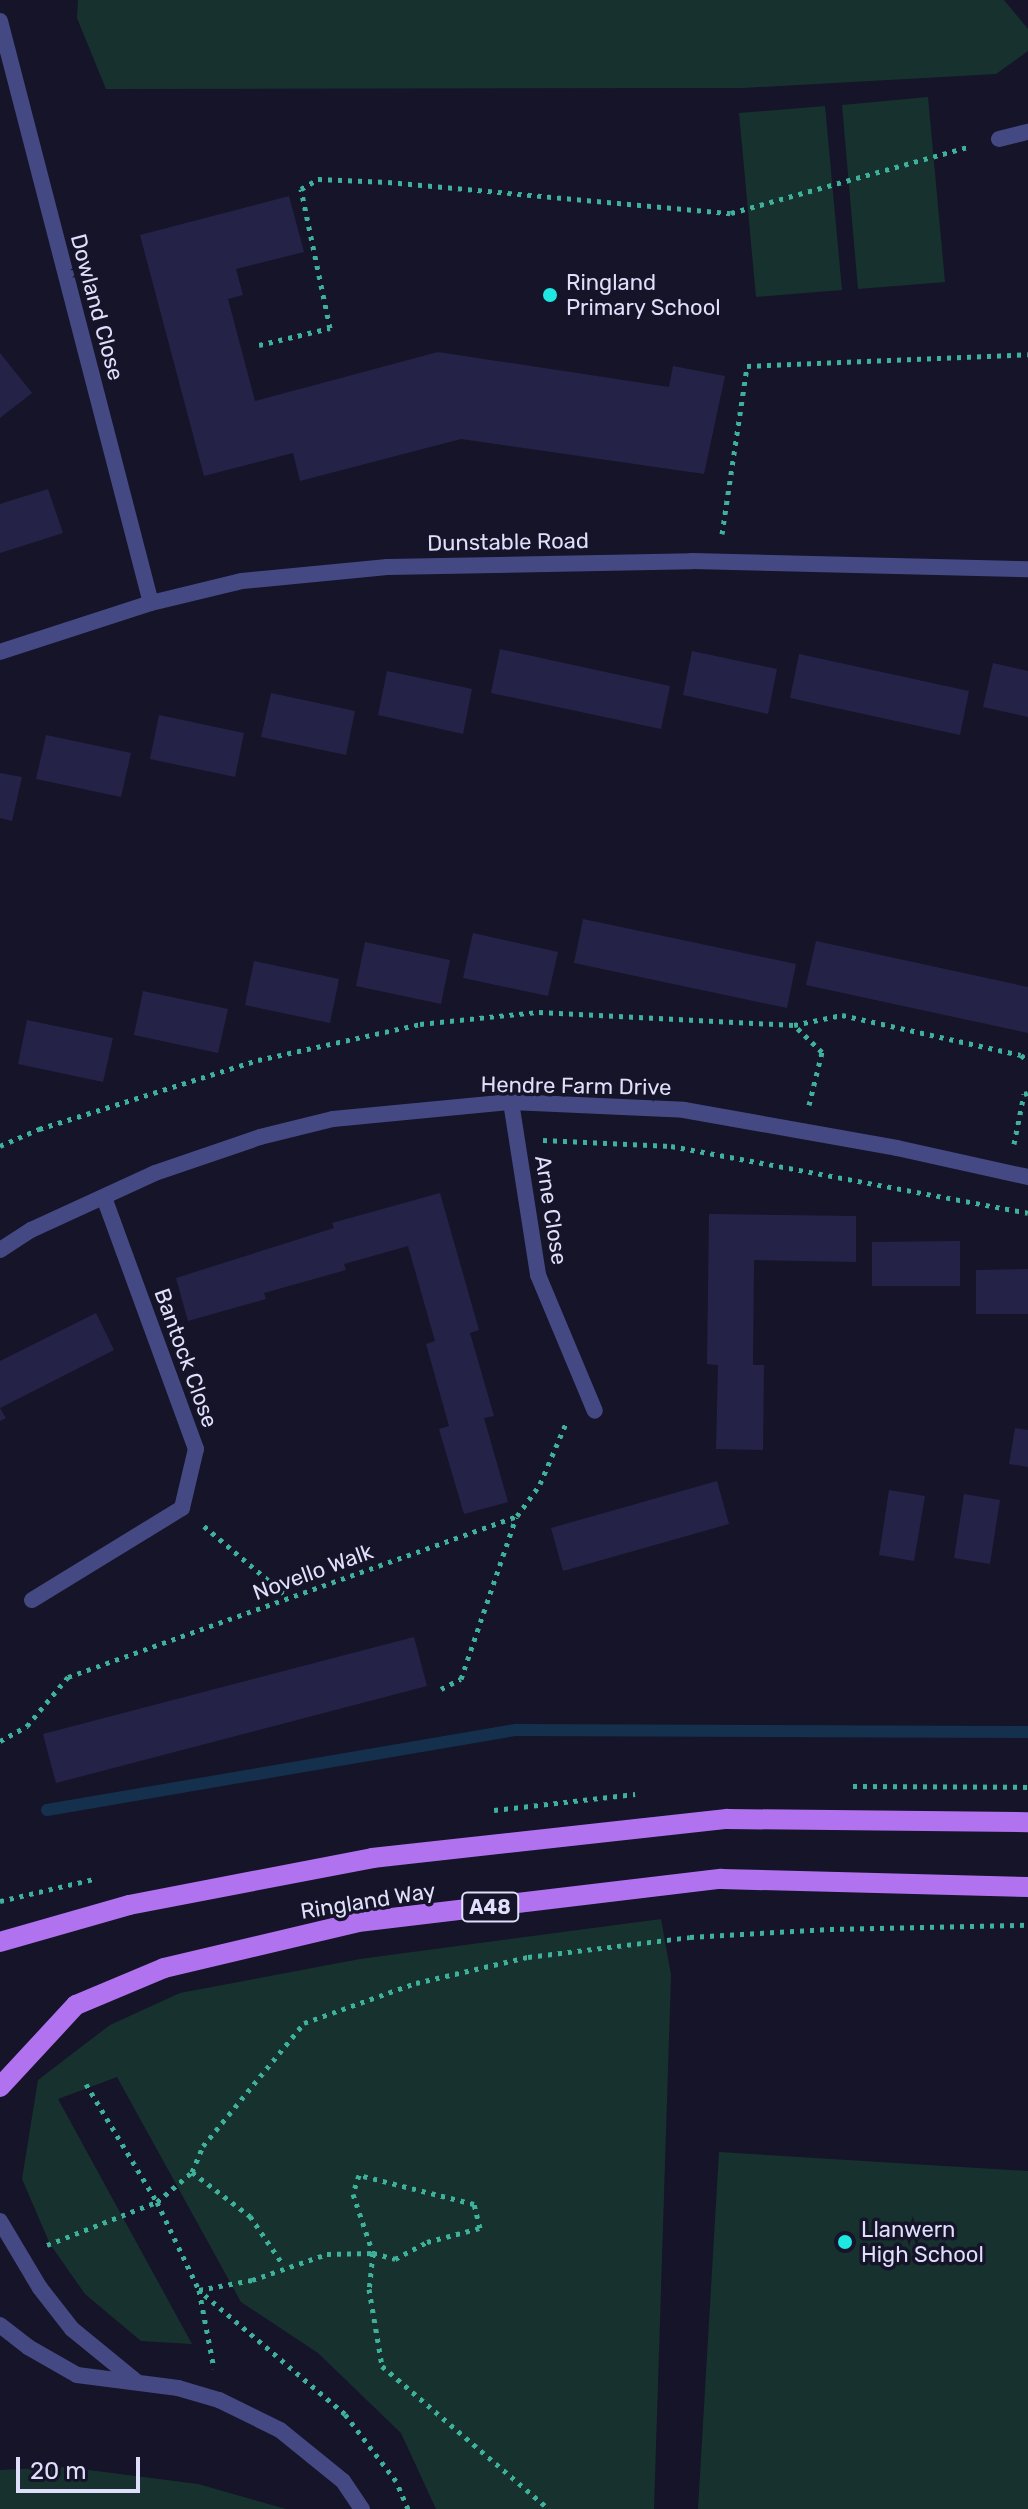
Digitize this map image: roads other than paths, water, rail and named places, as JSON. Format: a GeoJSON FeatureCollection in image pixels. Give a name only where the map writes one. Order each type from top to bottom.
{"type":"FeatureCollection","features":[{"type":"Feature","properties":{"kind":"main road","name":"Ringland Way"},"geometry":{"type":"LineString","coordinates":[[0,1942],[129,1905],[372,1858],[727,1819],[1028,1822]]}},
{"type":"Feature","properties":{"kind":"main road","name":"Ringland Way"},"geometry":{"type":"LineString","coordinates":[[0,2087],[76,2005],[164,1968],[358,1922],[721,1879],[1028,1887]]}},
{"type":"Feature","properties":{"kind":"street","name":"Dowland Close"},"geometry":{"type":"LineString","coordinates":[[0,21],[151,603]]}},
{"type":"Feature","properties":{"kind":"street"},"geometry":{"type":"LineString","coordinates":[[999,139],[1028,132]]}},
{"type":"Feature","properties":{"kind":"street","name":"Dunstable Road"},"geometry":{"type":"LineString","coordinates":[[0,652],[151,603],[242,581],[387,567],[718,562],[1028,569]]}},
{"type":"Feature","properties":{"kind":"street","name":"Hendre Farm Drive"},"geometry":{"type":"LineString","coordinates":[[0,1250],[31,1230],[203,1154],[333,1119],[511,1102],[684,1110],[1028,1177]]}},
{"type":"Feature","properties":{"kind":"street","name":"Arne Close"},"geometry":{"type":"LineString","coordinates":[[511,1102],[538,1275],[595,1411]]}},
{"type":"Feature","properties":{"kind":"street","name":"Bantock Close"},"geometry":{"type":"LineString","coordinates":[[32,1600],[182,1508],[196,1449],[104,1197]]}},
{"type":"Feature","properties":{"kind":"street"},"geometry":{"type":"LineString","coordinates":[[0,2221],[40,2288],[72,2329],[137,2382]]}},
{"type":"Feature","properties":{"kind":"street"},"geometry":{"type":"LineString","coordinates":[[0,2325],[28,2347],[77,2375],[137,2382],[219,2400],[280,2430],[343,2481],[362,2509]]}},
{"type":"Feature","properties":{"kind":"waterway"},"geometry":{"type":"LineString","coordinates":[[47,1810],[516,1730],[1028,1732]]}},
{"type":"Feature","properties":{"kind":"place","name":"Ringland Primary School"},"geometry":{"type":"Point","coordinates":[550,295]}},
{"type":"Feature","properties":{"kind":"place","name":"Llanwern High School"},"geometry":{"type":"Point","coordinates":[845,2242]}}]}
